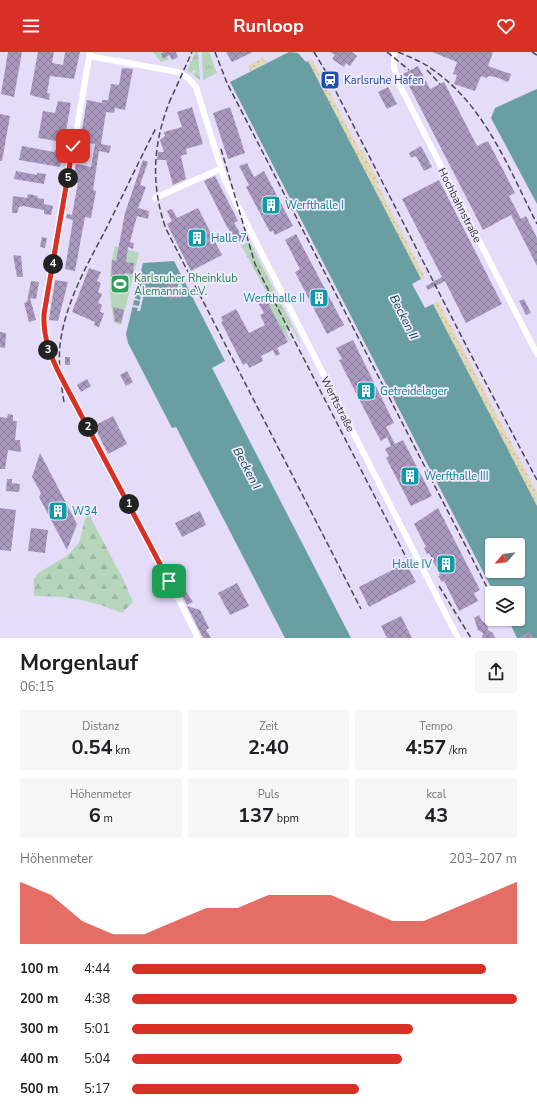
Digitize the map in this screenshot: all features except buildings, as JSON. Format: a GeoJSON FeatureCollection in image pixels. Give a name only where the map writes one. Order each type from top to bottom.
{"type":"FeatureCollection","features":[{"type":"Feature","properties":{"kind":"street","name":"Hochbahnstraße"},"geometry":{"type":"LineString","coordinates":[[394,52],[394,68],[400,87],[537,354]]}},
{"type":"Feature","properties":{"kind":"street","name":"Werftstraße"},"geometry":{"type":"LineString","coordinates":[[90,54],[172,70],[182,74],[192,81],[199,95],[220,169],[258,247],[458,638]]}},
{"type":"Feature","properties":{"kind":"street"},"geometry":{"type":"LineString","coordinates":[[90,54],[44,314],[44,332],[48,349],[60,375],[160,562],[198,638]]}},
{"type":"Feature","properties":{"kind":"street"},"geometry":{"type":"LineString","coordinates":[[155,198],[220,169]]}},
{"type":"Feature","properties":{"kind":"green space"},"geometry":{"type":"Polygon","coordinates":[[[153,52],[165,52],[169,59],[161,62],[153,52]]]}},
{"type":"Feature","properties":{"kind":"green space"},"geometry":{"type":"Polygon","coordinates":[[[195,52],[198,52],[200,80],[192,74],[196,71],[194,70],[191,73],[187,71],[195,52]]]}},
{"type":"Feature","properties":{"kind":"green space"},"geometry":{"type":"Polygon","coordinates":[[[202,52],[209,52],[217,73],[203,80],[202,52]]]}},
{"type":"Feature","properties":{"kind":"green space"},"geometry":{"type":"Polygon","coordinates":[[[250,242],[301,342],[299,342],[292,327],[286,331],[293,346],[283,332],[264,295],[267,293],[241,245],[250,242]]]}},
{"type":"Feature","properties":{"kind":"green space","name":"Karlsruher Rheinklub Alemannia e.V."},"geometry":{"type":"Polygon","coordinates":[[[115,246],[139,253],[121,325],[114,323],[110,294],[111,265],[115,246]]]}},
{"type":"Feature","properties":{"kind":"green space"},"geometry":{"type":"Polygon","coordinates":[[[87,511],[123,579],[133,602],[122,613],[100,605],[79,600],[34,596],[34,579],[38,573],[68,555],[79,543],[87,511]]]}},
{"type":"Feature","properties":{"kind":"sand"},"geometry":{"type":"Polygon","coordinates":[[[263,58],[267,62],[250,72],[248,66],[263,58]]]}},
{"type":"Feature","properties":{"kind":"sand"},"geometry":{"type":"Polygon","coordinates":[[[312,59],[359,149],[363,151],[379,183],[377,184],[425,277],[421,279],[308,61],[312,59]]]}},
{"type":"Feature","properties":{"kind":"sand"},"geometry":{"type":"Polygon","coordinates":[[[438,301],[537,493],[537,506],[433,304],[438,301]]]}},
{"type":"Feature","properties":{"kind":"water","name":"Becken II"},"geometry":{"type":"Polygon","coordinates":[[[289,52],[298,53],[306,62],[308,61],[421,279],[412,284],[425,308],[433,304],[537,506],[537,638],[517,638],[511,626],[525,626],[525,586],[490,586],[486,578],[525,578],[525,538],[485,538],[485,576],[230,82],[289,52]]]}},
{"type":"Feature","properties":{"kind":"water"},"geometry":{"type":"Polygon","coordinates":[[[537,89],[537,204],[491,118],[495,108],[537,89]]]}},
{"type":"Feature","properties":{"kind":"water","name":"Becken I"},"geometry":{"type":"Polygon","coordinates":[[[174,261],[225,361],[212,368],[351,638],[285,638],[176,427],[172,428],[128,343],[126,334],[143,263],[174,261]]]}},
{"type":"Feature","properties":{"kind":"pier"},"geometry":{"type":"Polygon","coordinates":[[[136,293],[144,294],[140,311],[137,311],[138,308],[132,307],[133,305],[139,306],[140,301],[134,300],[134,298],[140,300],[141,296],[136,293]]]}},
{"type":"Feature","properties":{"kind":"railway"},"geometry":{"type":"LineString","coordinates":[[169,103],[192,52]]}},
{"type":"Feature","properties":{"kind":"railway"},"geometry":{"type":"LineString","coordinates":[[215,52],[227,83],[486,586]]}},
{"type":"Feature","properties":{"kind":"railway"},"geometry":{"type":"LineString","coordinates":[[314,52],[326,72],[537,480]]}},
{"type":"Feature","properties":{"kind":"railway"},"geometry":{"type":"LineString","coordinates":[[387,52],[409,70]]}},
{"type":"Feature","properties":{"kind":"railway"},"geometry":{"type":"LineString","coordinates":[[398,52],[432,69],[454,87],[469,103],[495,142],[537,224]]}},
{"type":"Feature","properties":{"kind":"railway"},"geometry":{"type":"LineString","coordinates":[[532,52],[537,55]]}},
{"type":"Feature","properties":{"kind":"railway"},"geometry":{"type":"LineString","coordinates":[[427,70],[440,84]]}},
{"type":"Feature","properties":{"kind":"railway"},"geometry":{"type":"LineString","coordinates":[[171,98],[160,131],[156,163],[158,196],[166,229],[361,609]]}},
{"type":"Feature","properties":{"kind":"railway"},"geometry":{"type":"LineString","coordinates":[[64,402],[59,352],[63,329],[72,299],[84,270],[156,128]]}},
{"type":"Feature","properties":{"kind":"railway"},"geometry":{"type":"LineString","coordinates":[[221,149],[255,264],[409,563]]}},
{"type":"Feature","properties":{"kind":"railway"},"geometry":{"type":"LineString","coordinates":[[439,586],[471,638]]}},
{"type":"Feature","properties":{"kind":"place","name":"Karlsruhe Hafen"},"geometry":{"type":"Point","coordinates":[330,80]}},
{"type":"Feature","properties":{"kind":"place","name":"Werfthalle I"},"geometry":{"type":"Point","coordinates":[271,205]}},
{"type":"Feature","properties":{"kind":"place","name":"Halle 7"},"geometry":{"type":"Point","coordinates":[197,238]}},
{"type":"Feature","properties":{"kind":"place","name":"Karlsruher Rheinklub Alemannia e.V."},"geometry":{"type":"Point","coordinates":[120,284]}},
{"type":"Feature","properties":{"kind":"place","name":"Werfthalle II"},"geometry":{"type":"Point","coordinates":[319,298]}},
{"type":"Feature","properties":{"kind":"place","name":"Getreidelager"},"geometry":{"type":"Point","coordinates":[366,391]}},
{"type":"Feature","properties":{"kind":"place","name":"Werfthalle III"},"geometry":{"type":"Point","coordinates":[410,476]}},
{"type":"Feature","properties":{"kind":"place","name":"W34"},"geometry":{"type":"Point","coordinates":[58,511]}},
{"type":"Feature","properties":{"kind":"place","name":"Halle IV"},"geometry":{"type":"Point","coordinates":[446,564]}},
{"type":"Feature","properties":{"kind":"route"},"geometry":{"type":"LineString","coordinates":[[73,146],[44,314],[44,332],[46,343],[60,375],[169,581]]}}]}
